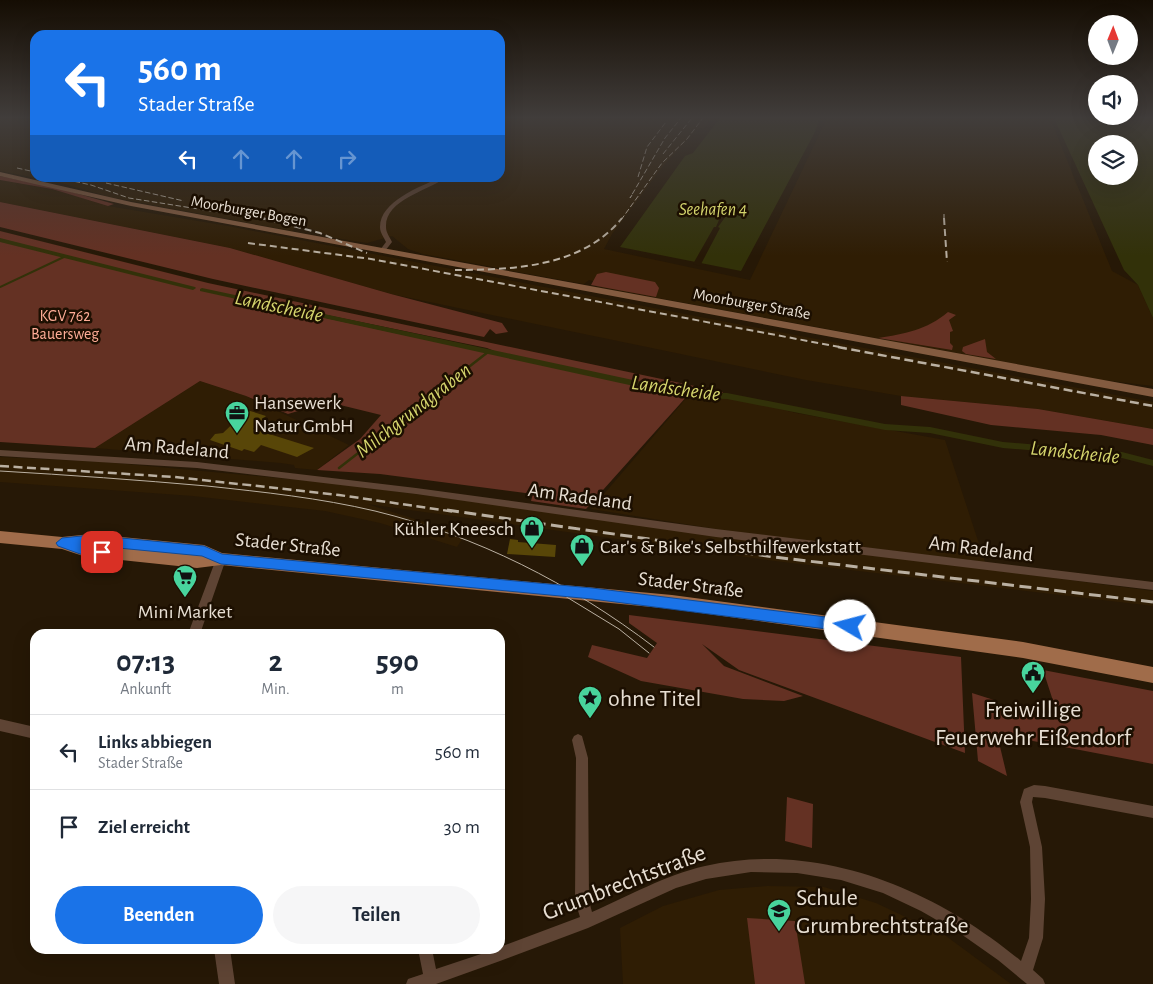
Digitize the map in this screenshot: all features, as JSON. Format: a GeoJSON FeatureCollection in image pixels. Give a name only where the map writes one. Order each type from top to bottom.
{"type":"FeatureCollection","features":[{"type":"Feature","properties":{"kind":"main road","name":"Moorburger Bogen"},"geometry":{"type":"LineString","coordinates":[[0,174],[30,179]]}},
{"type":"Feature","properties":{"kind":"main road","name":"Moorburger Bogen"},"geometry":{"type":"LineString","coordinates":[[44,182],[113,201],[379,249]]}},
{"type":"Feature","properties":{"kind":"main road","name":"Moorburger Straße"},"geometry":{"type":"LineString","coordinates":[[379,249],[1115,386],[1153,391]]}},
{"type":"Feature","properties":{"kind":"main road","name":"Stader Straße"},"geometry":{"type":"LineString","coordinates":[[0,537],[62,543],[83,550],[187,561],[221,559],[672,602],[1023,650],[1153,675]]}},
{"type":"Feature","properties":{"kind":"street"},"geometry":{"type":"LineString","coordinates":[[379,249],[389,242],[385,236],[384,221],[392,207],[435,182]]}},
{"type":"Feature","properties":{"kind":"street","name":"Am Radeland"},"geometry":{"type":"LineString","coordinates":[[0,453],[197,465],[416,491],[716,533],[1153,586]]}},
{"type":"Feature","properties":{"kind":"street"},"geometry":{"type":"LineString","coordinates":[[196,629],[221,559]]}},
{"type":"Feature","properties":{"kind":"street"},"geometry":{"type":"LineString","coordinates":[[0,725],[30,732]]}},
{"type":"Feature","properties":{"kind":"street"},"geometry":{"type":"LineString","coordinates":[[578,740],[582,758],[582,901],[588,921]]}},
{"type":"Feature","properties":{"kind":"street"},"geometry":{"type":"LineString","coordinates":[[1024,972],[1036,938],[1038,899],[1036,848],[1026,802],[1028,793],[1045,792],[1153,812]]}},
{"type":"Feature","properties":{"kind":"street","name":"Grumbrechtstraße"},"geometry":{"type":"LineString","coordinates":[[505,951],[588,921],[681,879],[736,866],[761,864],[794,866],[852,876],[905,895],[931,908],[987,944],[1038,984]]}},
{"type":"Feature","properties":{"kind":"street"},"geometry":{"type":"LineString","coordinates":[[223,954],[226,984]]}},
{"type":"Feature","properties":{"kind":"street"},"geometry":{"type":"LineString","coordinates":[[426,954],[431,978]]}},
{"type":"Feature","properties":{"kind":"street","name":"Grumbrechtstraße"},"geometry":{"type":"LineString","coordinates":[[413,984],[497,954]]}},
{"type":"Feature","properties":{"kind":"shaded area"},"geometry":{"type":"Polygon","coordinates":[[[0,164],[30,164],[30,177],[0,171],[0,164]]]}},
{"type":"Feature","properties":{"kind":"shaded area"},"geometry":{"type":"Polygon","coordinates":[[[505,164],[665,164],[612,234],[604,249],[750,280],[805,164],[1069,164],[1112,271],[1138,285],[1153,318],[1153,386],[1103,380],[599,287],[596,286],[596,282],[589,280],[584,284],[507,270],[505,267],[498,268],[423,254],[408,249],[392,236],[367,243],[335,238],[298,225],[292,231],[110,197],[57,182],[505,182],[505,164]]]}},
{"type":"Feature","properties":{"kind":"shaded area"},"geometry":{"type":"Polygon","coordinates":[[[0,180],[52,189],[108,206],[228,226],[1153,402],[1153,429],[1038,409],[901,396],[806,380],[391,294],[230,248],[0,202],[0,180]]]}},
{"type":"Feature","properties":{"kind":"shaded area"},"geometry":{"type":"Polygon","coordinates":[[[200,381],[246,396],[349,445],[317,470],[295,468],[294,465],[281,463],[95,448],[200,381]]]}},
{"type":"Feature","properties":{"kind":"shaded area"},"geometry":{"type":"Polygon","coordinates":[[[723,394],[796,413],[945,440],[985,562],[716,529],[591,509],[689,395],[723,394]]]}},
{"type":"Feature","properties":{"kind":"shaded area"},"geometry":{"type":"Polygon","coordinates":[[[0,457],[104,462],[332,483],[1153,591],[1153,606],[775,561],[367,504],[465,535],[457,547],[380,523],[325,511],[193,496],[0,482],[0,457]]]}},
{"type":"Feature","properties":{"kind":"shaded area","name":"Schule Grumbrechtstraße"},"geometry":{"type":"Polygon","coordinates":[[[767,886],[824,887],[876,903],[946,936],[1011,984],[623,984],[620,928],[663,906],[719,890],[767,886]]]}},
{"type":"Feature","properties":{"kind":"green space"},"geometry":{"type":"Polygon","coordinates":[[[0,176],[58,188],[114,204],[108,206],[52,189],[0,180],[0,176]]]}},
{"type":"Feature","properties":{"kind":"green space"},"geometry":{"type":"Polygon","coordinates":[[[0,202],[230,248],[391,294],[502,323],[508,332],[496,334],[490,329],[484,337],[213,279],[0,227],[0,202]]]}},
{"type":"Feature","properties":{"kind":"green space","name":"KGV 762 Bauersweg"},"geometry":{"type":"Polygon","coordinates":[[[0,231],[208,283],[723,392],[723,394],[688,395],[586,509],[531,501],[533,494],[380,474],[317,470],[360,439],[381,415],[328,402],[288,414],[246,396],[200,381],[95,448],[0,442],[0,231]],[[235,296],[233,298],[511,358],[487,348],[235,296]]]}},
{"type":"Feature","properties":{"kind":"green space"},"geometry":{"type":"Polygon","coordinates":[[[606,272],[655,282],[659,288],[656,297],[591,285],[597,274],[606,272]]]}},
{"type":"Feature","properties":{"kind":"green space"},"geometry":{"type":"Polygon","coordinates":[[[948,312],[956,315],[949,320],[953,331],[950,332],[952,350],[878,338],[906,333],[923,327],[948,312]]]}},
{"type":"Feature","properties":{"kind":"green space"},"geometry":{"type":"Polygon","coordinates":[[[985,339],[987,352],[996,359],[966,354],[962,351],[963,347],[985,339]]]}},
{"type":"Feature","properties":{"kind":"green space"},"geometry":{"type":"Polygon","coordinates":[[[901,396],[1038,409],[1153,429],[1153,445],[1101,435],[991,425],[901,405],[901,396]]]}},
{"type":"Feature","properties":{"kind":"green space"},"geometry":{"type":"Polygon","coordinates":[[[629,615],[961,657],[965,753],[739,670],[702,644],[724,666],[803,696],[784,701],[743,699],[641,681],[588,657],[592,645],[647,658],[657,643],[629,623],[629,615]]]}},
{"type":"Feature","properties":{"kind":"green space"},"geometry":{"type":"Polygon","coordinates":[[[1043,670],[1153,691],[1153,764],[997,734],[1007,776],[978,761],[972,693],[994,700],[998,705],[1032,710],[1034,717],[1054,720],[1051,711],[1056,710],[1043,670]]]}},
{"type":"Feature","properties":{"kind":"green space"},"geometry":{"type":"Polygon","coordinates":[[[787,797],[813,804],[812,848],[785,841],[787,797]]]}},
{"type":"Feature","properties":{"kind":"green space"},"geometry":{"type":"Polygon","coordinates":[[[747,918],[795,921],[805,984],[755,984],[747,918]]]}},
{"type":"Feature","properties":{"kind":"water","name":"Seehafen 4"},"geometry":{"type":"Polygon","coordinates":[[[679,164],[798,164],[741,271],[620,247],[679,164]]]}},
{"type":"Feature","properties":{"kind":"water"},"geometry":{"type":"Polygon","coordinates":[[[1075,164],[1088,164],[1088,185],[1138,185],[1138,164],[1153,164],[1153,318],[1138,285],[1124,270],[1075,164]]]}},
{"type":"Feature","properties":{"kind":"pier"},"geometry":{"type":"Polygon","coordinates":[[[721,215],[726,216],[718,227],[720,228],[700,266],[693,264],[714,227],[716,227],[721,215]]]}},
{"type":"Feature","properties":{"kind":"building","name":"Hansewerk Natur GmbH"},"geometry":{"type":"Polygon","coordinates":[[[247,410],[266,416],[253,429],[314,448],[297,457],[261,445],[254,452],[244,449],[242,451],[210,440],[215,434],[223,433],[247,410]]]}},
{"type":"Feature","properties":{"kind":"building","name":"Kühler Kneesch"},"geometry":{"type":"Polygon","coordinates":[[[510,539],[518,540],[518,542],[556,545],[555,557],[507,554],[510,539]]]}},
{"type":"Feature","properties":{"kind":"waterway","name":"Landscheide"},"geometry":{"type":"LineString","coordinates":[[0,240],[193,288]]}},
{"type":"Feature","properties":{"kind":"waterway"},"geometry":{"type":"LineString","coordinates":[[0,287],[66,256]]}},
{"type":"Feature","properties":{"kind":"waterway","name":"Landscheide"},"geometry":{"type":"LineString","coordinates":[[202,290],[689,395],[727,396],[885,427],[930,430],[1003,445],[1122,455],[1153,463]]}},
{"type":"Feature","properties":{"kind":"waterway","name":"Milchgrundgraben"},"geometry":{"type":"LineString","coordinates":[[339,468],[488,352]]}},
{"type":"Feature","properties":{"kind":"tram line"},"geometry":{"type":"LineString","coordinates":[[0,471],[207,486],[270,493],[354,506],[413,521],[486,548],[556,582],[589,602],[654,647]]}},
{"type":"Feature","properties":{"kind":"tram line"},"geometry":{"type":"LineString","coordinates":[[547,585],[619,629],[649,653]]}},
{"type":"Feature","properties":{"kind":"railway"},"geometry":{"type":"LineString","coordinates":[[638,177],[642,164]]}},
{"type":"Feature","properties":{"kind":"railway"},"geometry":{"type":"LineString","coordinates":[[632,195],[630,198],[650,164]]}},
{"type":"Feature","properties":{"kind":"railway"},"geometry":{"type":"LineString","coordinates":[[621,220],[661,164]]}},
{"type":"Feature","properties":{"kind":"railway"},"geometry":{"type":"LineString","coordinates":[[17,168],[30,171]]}},
{"type":"Feature","properties":{"kind":"railway"},"geometry":{"type":"LineString","coordinates":[[77,182],[129,198],[268,220]]}},
{"type":"Feature","properties":{"kind":"railway"},"geometry":{"type":"LineString","coordinates":[[106,183],[184,201]]}},
{"type":"Feature","properties":{"kind":"railway"},"geometry":{"type":"LineString","coordinates":[[262,218],[320,233],[367,253]]}},
{"type":"Feature","properties":{"kind":"railway"},"geometry":{"type":"LineString","coordinates":[[455,270],[500,269],[546,262],[567,256],[588,247],[606,234],[622,218]]}},
{"type":"Feature","properties":{"kind":"railway"},"geometry":{"type":"LineString","coordinates":[[944,218],[947,262]]}},
{"type":"Feature","properties":{"kind":"railway"},"geometry":{"type":"LineString","coordinates":[[248,243],[371,259],[845,348]]}},
{"type":"Feature","properties":{"kind":"railway"},"geometry":{"type":"LineString","coordinates":[[838,347],[1153,406]]}},
{"type":"Feature","properties":{"kind":"railway"},"geometry":{"type":"LineString","coordinates":[[0,466],[175,477],[339,495],[456,512]]}},
{"type":"Feature","properties":{"kind":"railway"},"geometry":{"type":"LineString","coordinates":[[447,510],[774,557],[1153,602]]}},
{"type":"Feature","properties":{"kind":"place","name":"Hansewerk Natur GmbH"},"geometry":{"type":"Point","coordinates":[237,434]}},
{"type":"Feature","properties":{"kind":"place","name":"Kühler Kneesch"},"geometry":{"type":"Point","coordinates":[532,549]}},
{"type":"Feature","properties":{"kind":"place","name":"Car's & Bike's Selbsthilfewerkstatt"},"geometry":{"type":"Point","coordinates":[582,567]}},
{"type":"Feature","properties":{"kind":"place","name":"Mini Market"},"geometry":{"type":"Point","coordinates":[185,598]}},
{"type":"Feature","properties":{"kind":"place","name":"Freiwillige Feuerwehr Eißendorf"},"geometry":{"type":"Point","coordinates":[1033,694]}},
{"type":"Feature","properties":{"kind":"place","name":"ohne Titel"},"geometry":{"type":"Point","coordinates":[590,719]}},
{"type":"Feature","properties":{"kind":"place","name":"Schule Grumbrechtstraße"},"geometry":{"type":"Point","coordinates":[779,932]}},
{"type":"Feature","properties":{"kind":"route"},"geometry":{"type":"LineString","coordinates":[[102,552],[83,550],[62,543],[91,540],[204,551],[221,559],[592,593],[850,626]]}}]}
